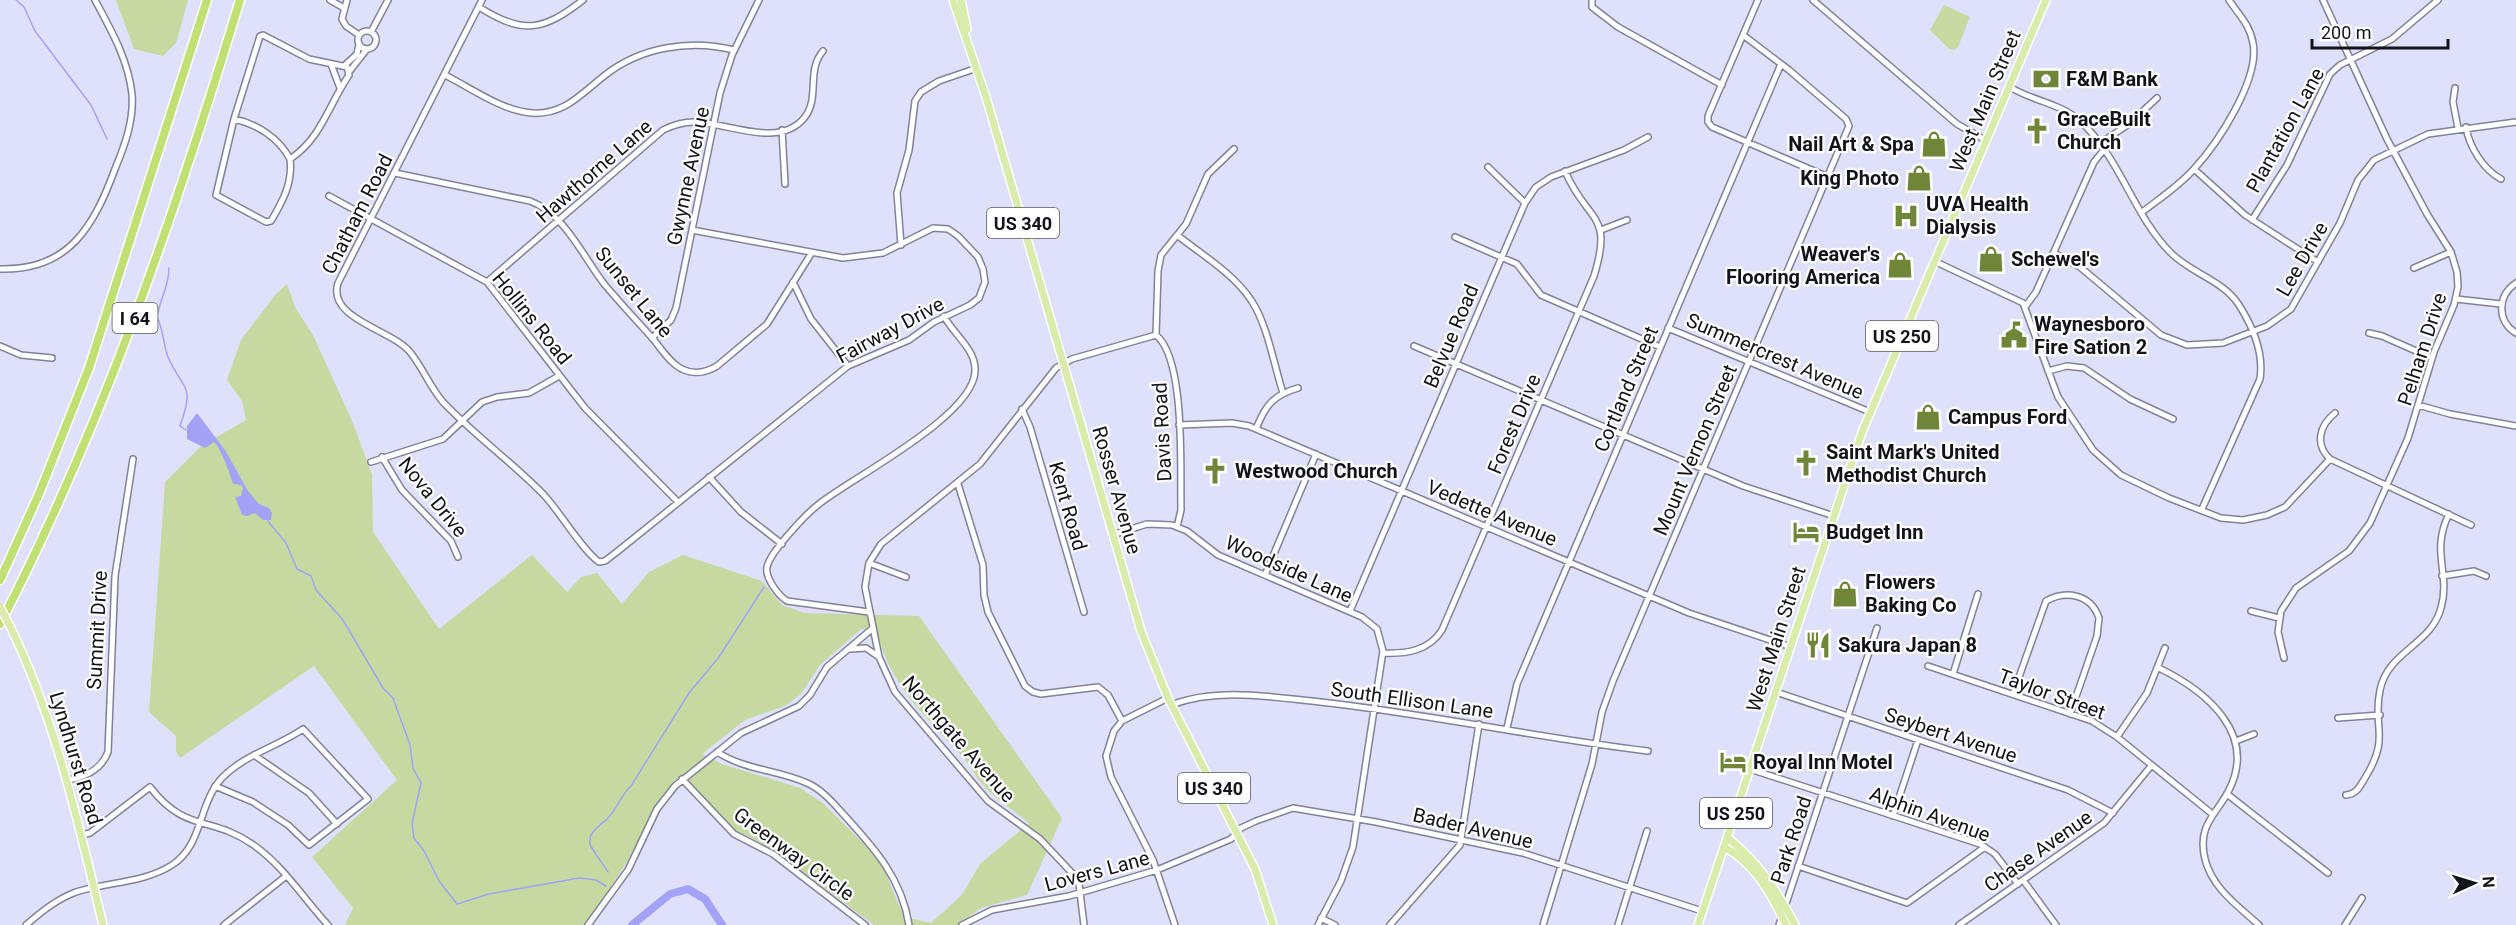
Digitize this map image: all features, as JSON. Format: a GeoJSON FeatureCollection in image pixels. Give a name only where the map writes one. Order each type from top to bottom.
{"type":"FeatureCollection","features":[{"type":"Feature","properties":{"kind":"highway","name":"I 64"},"geometry":{"type":"LineString","coordinates":[[0,580],[39,495],[89,368],[207,0]]}},
{"type":"Feature","properties":{"kind":"highway","name":"I 64"},"geometry":{"type":"LineString","coordinates":[[0,624],[59,500],[137,311],[177,201],[240,0]]}},
{"type":"Feature","properties":{"kind":"main road","name":"Rosser Avenue"},"geometry":{"type":"LineString","coordinates":[[953,0],[977,68],[1141,631],[1169,701],[1259,880],[1273,925]]}},
{"type":"Feature","properties":{"kind":"main road","name":"Rosser Avenue"},"geometry":{"type":"LineString","coordinates":[[961,0],[971,49]]}},
{"type":"Feature","properties":{"kind":"main road","name":"West Main Street"},"geometry":{"type":"LineString","coordinates":[[1698,925],[1870,412],[2046,0]]}},
{"type":"Feature","properties":{"kind":"main road","name":"Lyndhurst Road"},"geometry":{"type":"LineString","coordinates":[[0,607],[40,693],[68,780],[103,925]]}},
{"type":"Feature","properties":{"kind":"main road"},"geometry":{"type":"LineString","coordinates":[[1727,837],[1760,866],[1795,925]]}},
{"type":"Feature","properties":{"kind":"main road"},"geometry":{"type":"LineString","coordinates":[[1724,847],[1735,853],[1749,867],[1782,915],[1786,925]]}},
{"type":"Feature","properties":{"kind":"street"},"geometry":{"type":"LineString","coordinates":[[0,269],[22,268],[37,263],[80,238],[98,213],[123,149],[131,120],[130,85],[118,43],[95,0]]}},
{"type":"Feature","properties":{"kind":"street"},"geometry":{"type":"LineString","coordinates":[[330,0],[344,8]]}},
{"type":"Feature","properties":{"kind":"street"},"geometry":{"type":"LineString","coordinates":[[347,0],[344,8],[344,23],[359,35]]}},
{"type":"Feature","properties":{"kind":"street"},"geometry":{"type":"LineString","coordinates":[[290,159],[318,132],[349,72],[375,42],[371,32],[388,0]]}},
{"type":"Feature","properties":{"kind":"street","name":"Chatham Road"},"geometry":{"type":"LineString","coordinates":[[483,0],[338,282],[338,302],[348,314],[391,336],[407,349],[440,399],[544,495],[599,562]]}},
{"type":"Feature","properties":{"kind":"street"},"geometry":{"type":"LineString","coordinates":[[479,7],[512,24],[533,27],[555,20],[583,0]]}},
{"type":"Feature","properties":{"kind":"street","name":"Gwynne Avenue"},"geometry":{"type":"LineString","coordinates":[[652,338],[665,327],[674,314],[713,124],[734,50],[759,0]]}},
{"type":"Feature","properties":{"kind":"street"},"geometry":{"type":"LineString","coordinates":[[1592,0],[1592,7],[1609,21],[1722,85]]}},
{"type":"Feature","properties":{"kind":"street"},"geometry":{"type":"LineString","coordinates":[[1758,0],[1708,116],[1708,122],[1712,127],[1828,177]]}},
{"type":"Feature","properties":{"kind":"street"},"geometry":{"type":"LineString","coordinates":[[1813,0],[1957,124],[1987,141]]}},
{"type":"Feature","properties":{"kind":"street"},"geometry":{"type":"LineString","coordinates":[[2141,213],[2194,169],[2221,132],[2249,81],[2254,51],[2250,32],[2244,18],[2229,0]]}},
{"type":"Feature","properties":{"kind":"street","name":"Pelham Drive"},"geometry":{"type":"LineString","coordinates":[[2279,618],[2284,604],[2296,588],[2334,563],[2357,542],[2370,522],[2408,438],[2432,358],[2456,299],[2457,272],[2451,252],[2427,214],[2392,149],[2323,0]]}},
{"type":"Feature","properties":{"kind":"street","name":"Plantation Lane"},"geometry":{"type":"LineString","coordinates":[[2252,220],[2287,165],[2326,79],[2335,69],[2375,50],[2409,28],[2438,0]]}},
{"type":"Feature","properties":{"kind":"street"},"geometry":{"type":"LineString","coordinates":[[359,35],[364,31],[371,32]]}},
{"type":"Feature","properties":{"kind":"street"},"geometry":{"type":"LineString","coordinates":[[234,119],[269,135],[281,145],[290,159],[291,175],[287,189],[271,220],[266,222],[216,195],[234,119],[260,36],[263,35],[309,59],[342,66],[349,72]]}},
{"type":"Feature","properties":{"kind":"street"},"geometry":{"type":"LineString","coordinates":[[334,71],[357,54],[359,35]]}},
{"type":"Feature","properties":{"kind":"street","name":"Mount Vernon Street"},"geometry":{"type":"LineString","coordinates":[[1542,925],[1596,745],[1607,696],[1849,123],[1781,64],[1743,35]]}},
{"type":"Feature","properties":{"kind":"street"},"geometry":{"type":"LineString","coordinates":[[359,44],[368,48]]}},
{"type":"Feature","properties":{"kind":"street"},"geometry":{"type":"LineString","coordinates":[[445,75],[507,107],[538,113],[556,110],[575,101],[614,69],[650,52],[689,45],[734,50]]}},
{"type":"Feature","properties":{"kind":"street"},"geometry":{"type":"LineString","coordinates":[[785,184],[782,130],[797,124],[809,111],[814,67],[823,51]]}},
{"type":"Feature","properties":{"kind":"street"},"geometry":{"type":"LineString","coordinates":[[331,64],[340,88]]}},
{"type":"Feature","properties":{"kind":"street","name":"Cortland Street"},"geometry":{"type":"LineString","coordinates":[[1507,728],[1517,684],[1781,64]]}},
{"type":"Feature","properties":{"kind":"street"},"geometry":{"type":"LineString","coordinates":[[901,245],[897,193],[909,150],[915,101],[921,92],[939,81],[977,68]]}},
{"type":"Feature","properties":{"kind":"street"},"geometry":{"type":"LineString","coordinates":[[338,80],[346,79]]}},
{"type":"Feature","properties":{"kind":"street"},"geometry":{"type":"LineString","coordinates":[[2010,87],[2071,114],[2099,144],[2141,213],[2173,255],[2220,285],[2233,297],[2253,333],[2261,355],[2260,379],[2202,509]]}},
{"type":"Feature","properties":{"kind":"street"},"geometry":{"type":"LineString","coordinates":[[2455,88],[2453,102],[2458,128]]}},
{"type":"Feature","properties":{"kind":"street"},"geometry":{"type":"LineString","coordinates":[[2099,144],[2128,124],[2157,98]]}},
{"type":"Feature","properties":{"kind":"street","name":"Hawthorne Lane"},"geometry":{"type":"LineString","coordinates":[[487,282],[655,134],[684,122],[713,124],[755,132],[782,130]]}},
{"type":"Feature","properties":{"kind":"street","name":"Lee Drive"},"geometry":{"type":"LineString","coordinates":[[2054,253],[2080,267],[2143,322],[2170,340],[2187,345],[2212,345],[2253,333],[2278,320],[2291,309],[2344,214],[2360,176],[2374,160],[2422,135],[2458,128],[2516,122]]}},
{"type":"Feature","properties":{"kind":"street"},"geometry":{"type":"LineString","coordinates":[[2466,127],[2472,145],[2485,166],[2501,179]]}},
{"type":"Feature","properties":{"kind":"street","name":"Belvue Road"},"geometry":{"type":"LineString","coordinates":[[1350,611],[1525,203],[1536,187],[1565,171],[1624,150],[1648,137]]}},
{"type":"Feature","properties":{"kind":"street","name":"Davis Road"},"geometry":{"type":"LineString","coordinates":[[1177,527],[1181,510],[1177,382],[1162,341],[1156,335],[1159,261],[1164,248],[1190,217],[1208,174],[1234,149]]}},
{"type":"Feature","properties":{"kind":"street"},"geometry":{"type":"LineString","coordinates":[[2025,307],[2034,297],[2094,162],[2103,151]]}},
{"type":"Feature","properties":{"kind":"street"},"geometry":{"type":"LineString","coordinates":[[1488,167],[1525,203]]}},
{"type":"Feature","properties":{"kind":"street"},"geometry":{"type":"LineString","coordinates":[[2194,169],[2252,220],[2318,261]]}},
{"type":"Feature","properties":{"kind":"street"},"geometry":{"type":"LineString","coordinates":[[1565,171],[1578,198],[1601,230],[1627,220]]}},
{"type":"Feature","properties":{"kind":"street","name":"Sunset Lane"},"geometry":{"type":"LineString","coordinates":[[395,173],[530,201],[541,206],[589,259],[606,285],[652,338],[680,368],[695,372],[712,369],[766,324],[811,254]]}},
{"type":"Feature","properties":{"kind":"street","name":"Hollins Road"},"geometry":{"type":"LineString","coordinates":[[329,196],[487,282],[585,408],[678,502]]}},
{"type":"Feature","properties":{"kind":"street","name":"Fairway Drive"},"geometry":{"type":"LineString","coordinates":[[599,562],[611,556],[848,366],[890,350],[944,316],[970,305],[979,298],[985,282],[981,263],[958,236],[942,228],[927,230],[901,245],[865,258],[811,254],[692,230]]}},
{"type":"Feature","properties":{"kind":"street","name":"Forest Drive"},"geometry":{"type":"LineString","coordinates":[[1383,653],[1403,653],[1421,648],[1440,634],[1578,312],[1601,254],[1601,230]]}},
{"type":"Feature","properties":{"kind":"street"},"geometry":{"type":"LineString","coordinates":[[1177,235],[1246,293],[1256,308],[1283,393]]}},
{"type":"Feature","properties":{"kind":"street","name":"Summercrest Avenue"},"geometry":{"type":"LineString","coordinates":[[1455,237],[1502,256],[1522,268],[1541,295],[1660,347]]}},
{"type":"Feature","properties":{"kind":"street"},"geometry":{"type":"LineString","coordinates":[[2414,268],[2451,252]]}},
{"type":"Feature","properties":{"kind":"street"},"geometry":{"type":"LineString","coordinates":[[1934,261],[2018,300],[2025,307],[2063,405],[2108,465],[2169,498],[2221,518],[2243,520],[2279,510],[2295,499],[2330,459]]}},
{"type":"Feature","properties":{"kind":"street"},"geometry":{"type":"LineString","coordinates":[[793,282],[812,320],[848,366]]}},
{"type":"Feature","properties":{"kind":"street"},"geometry":{"type":"LineString","coordinates":[[2516,284],[2504,295],[2501,304],[2504,319],[2516,333]]}},
{"type":"Feature","properties":{"kind":"street"},"geometry":{"type":"LineString","coordinates":[[2456,299],[2501,304]]}},
{"type":"Feature","properties":{"kind":"street"},"geometry":{"type":"LineString","coordinates":[[869,612],[802,604],[784,599],[767,571],[771,557],[817,505],[921,435],[949,412],[968,391],[975,373],[974,361],[965,344],[944,316]]}},
{"type":"Feature","properties":{"kind":"street","name":"Summercrest Avenue"},"geometry":{"type":"LineString","coordinates":[[1668,328],[1870,412]]}},
{"type":"Feature","properties":{"kind":"street"},"geometry":{"type":"LineString","coordinates":[[2369,333],[2382,336],[2432,358]]}},
{"type":"Feature","properties":{"kind":"street"},"geometry":{"type":"LineString","coordinates":[[906,577],[869,563],[888,537],[980,464],[1054,370],[1063,363],[1156,335]]}},
{"type":"Feature","properties":{"kind":"street"},"geometry":{"type":"LineString","coordinates":[[0,346],[21,355],[52,358]]}},
{"type":"Feature","properties":{"kind":"street"},"geometry":{"type":"LineString","coordinates":[[1414,346],[1703,469],[1777,498],[1834,516]]}},
{"type":"Feature","properties":{"kind":"street"},"geometry":{"type":"LineString","coordinates":[[2048,371],[2067,366],[2084,368],[2130,399],[2173,419]]}},
{"type":"Feature","properties":{"kind":"street"},"geometry":{"type":"LineString","coordinates":[[371,462],[443,439],[477,405],[489,399],[529,393],[559,376]]}},
{"type":"Feature","properties":{"kind":"street"},"geometry":{"type":"LineString","coordinates":[[1256,429],[1268,404],[1283,393],[1298,388]]}},
{"type":"Feature","properties":{"kind":"street"},"geometry":{"type":"LineString","coordinates":[[2418,405],[2450,414],[2516,426]]}},
{"type":"Feature","properties":{"kind":"street","name":"Kent Road"},"geometry":{"type":"LineString","coordinates":[[1022,409],[1030,427],[1084,612]]}},
{"type":"Feature","properties":{"kind":"street"},"geometry":{"type":"LineString","coordinates":[[2335,413],[2324,423],[2320,432],[2322,447],[2330,459],[2471,525]]}},
{"type":"Feature","properties":{"kind":"street","name":"Vedette Avenue"},"geometry":{"type":"LineString","coordinates":[[1179,425],[1232,423],[1256,429],[1689,613],[1791,647]]}},
{"type":"Feature","properties":{"kind":"street"},"geometry":{"type":"LineString","coordinates":[[1265,575],[1316,454]]}},
{"type":"Feature","properties":{"kind":"street","name":"Nova Drive"},"geometry":{"type":"LineString","coordinates":[[382,457],[402,490],[451,541],[458,557]]}},
{"type":"Feature","properties":{"kind":"street","name":"Summit Drive"},"geometry":{"type":"LineString","coordinates":[[68,780],[84,776],[98,768],[106,758],[109,747],[109,688],[115,576],[133,459]]}},
{"type":"Feature","properties":{"kind":"street"},"geometry":{"type":"LineString","coordinates":[[709,477],[741,512],[782,544]]}},
{"type":"Feature","properties":{"kind":"street"},"geometry":{"type":"LineString","coordinates":[[958,483],[983,565],[988,612],[1025,686],[1033,692],[1047,694],[1098,687],[1108,695],[1122,721],[1110,739],[1107,762],[1157,870],[1175,925]]}},
{"type":"Feature","properties":{"kind":"street"},"geometry":{"type":"LineString","coordinates":[[2346,795],[2357,790],[2376,760],[2381,739],[2380,690],[2387,671],[2397,658],[2425,636],[2438,618],[2443,597],[2440,538],[2449,514]]}},
{"type":"Feature","properties":{"kind":"street"},"geometry":{"type":"LineString","coordinates":[[1112,535],[1151,524],[1177,527]]}},
{"type":"Feature","properties":{"kind":"street","name":"Woodside Lane"},"geometry":{"type":"LineString","coordinates":[[1177,527],[1212,552],[1350,611],[1377,629],[1382,640],[1383,653]]}},
{"type":"Feature","properties":{"kind":"street","name":"Northgate Avenue"},"geometry":{"type":"LineString","coordinates":[[869,563],[865,580],[869,612],[879,657],[888,681],[901,701],[948,751],[988,801],[1040,839],[1063,862],[1077,880],[1084,925]]}},
{"type":"Feature","properties":{"kind":"street"},"geometry":{"type":"LineString","coordinates":[[2442,576],[2474,571],[2486,576]]}},
{"type":"Feature","properties":{"kind":"street"},"geometry":{"type":"LineString","coordinates":[[1953,674],[1978,594]]}},
{"type":"Feature","properties":{"kind":"street"},"geometry":{"type":"LineString","coordinates":[[2013,694],[2046,602],[2056,596],[2077,596],[2089,602],[2099,618],[2097,636],[2070,714]]}},
{"type":"Feature","properties":{"kind":"street"},"geometry":{"type":"LineString","coordinates":[[2251,611],[2279,618],[2278,632],[2284,658]]}},
{"type":"Feature","properties":{"kind":"street"},"geometry":{"type":"LineString","coordinates":[[588,925],[628,870],[662,801],[682,779],[749,728],[799,706],[810,694],[827,667],[873,628]]}},
{"type":"Feature","properties":{"kind":"street","name":"Park Road"},"geometry":{"type":"LineString","coordinates":[[1779,925],[1877,628]]}},
{"type":"Feature","properties":{"kind":"street"},"geometry":{"type":"LineString","coordinates":[[849,649],[866,648],[879,657]]}},
{"type":"Feature","properties":{"kind":"street"},"geometry":{"type":"LineString","coordinates":[[2117,737],[2147,693],[2159,668],[2165,648]]}},
{"type":"Feature","properties":{"kind":"street"},"geometry":{"type":"LineString","coordinates":[[1318,925],[1344,872],[1358,819],[1372,709],[1383,653]]}},
{"type":"Feature","properties":{"kind":"street","name":"Taylor Street"},"geometry":{"type":"LineString","coordinates":[[1928,666],[2091,722],[2117,737],[2211,813]]}},
{"type":"Feature","properties":{"kind":"street"},"geometry":{"type":"LineString","coordinates":[[2159,668],[2179,677],[2224,715],[2236,741],[2235,770],[2227,794],[2211,813],[2203,844],[2211,877],[2229,898],[2259,925]]}},
{"type":"Feature","properties":{"kind":"street","name":"Seybert Avenue"},"geometry":{"type":"LineString","coordinates":[[1776,692],[2068,790],[2113,813]]}},
{"type":"Feature","properties":{"kind":"street","name":"South Ellison Lane"},"geometry":{"type":"LineString","coordinates":[[1122,721],[1169,701],[1244,695],[1479,723],[1596,745],[1648,751]]}},
{"type":"Feature","properties":{"kind":"street"},"geometry":{"type":"LineString","coordinates":[[2338,718],[2380,715]]}},
{"type":"Feature","properties":{"kind":"street"},"geometry":{"type":"LineString","coordinates":[[1390,925],[1455,854],[1462,841],[1479,723]]}},
{"type":"Feature","properties":{"kind":"street"},"geometry":{"type":"LineString","coordinates":[[26,925],[61,899],[94,888],[157,873],[174,864],[189,849],[215,786],[234,767],[303,729],[368,800],[309,845],[288,825],[253,802],[215,786]]}},
{"type":"Feature","properties":{"kind":"street"},"geometry":{"type":"LineString","coordinates":[[2236,741],[2254,734]]}},
{"type":"Feature","properties":{"kind":"street"},"geometry":{"type":"LineString","coordinates":[[1893,816],[1918,740]]}},
{"type":"Feature","properties":{"kind":"street"},"geometry":{"type":"LineString","coordinates":[[717,752],[739,764],[807,783],[825,795],[888,867],[901,893],[909,925]]}},
{"type":"Feature","properties":{"kind":"street"},"geometry":{"type":"LineString","coordinates":[[254,755],[309,793],[337,824]]}},
{"type":"Feature","properties":{"kind":"street","name":"Chase Avenue"},"geometry":{"type":"LineString","coordinates":[[1959,925],[2095,830],[2113,813],[2151,766]]}},
{"type":"Feature","properties":{"kind":"street","name":"Alphin Avenue"},"geometry":{"type":"LineString","coordinates":[[1750,770],[1985,847],[1995,854],[2056,925]]}},
{"type":"Feature","properties":{"kind":"street","name":"Greenway Circle"},"geometry":{"type":"LineString","coordinates":[[682,779],[734,834],[773,854],[865,925]]}},
{"type":"Feature","properties":{"kind":"street"},"geometry":{"type":"LineString","coordinates":[[82,835],[90,833],[150,787],[173,811],[200,824],[231,832],[251,843],[267,856],[328,925]]}},
{"type":"Feature","properties":{"kind":"street"},"geometry":{"type":"LineString","coordinates":[[2227,794],[2328,873]]}},
{"type":"Feature","properties":{"kind":"street","name":"Bader Avenue"},"geometry":{"type":"LineString","coordinates":[[1237,834],[1241,828],[1286,809],[1298,809],[1523,853],[1702,911]]}},
{"type":"Feature","properties":{"kind":"street"},"geometry":{"type":"LineString","coordinates":[[1618,925],[1647,831]]}},
{"type":"Feature","properties":{"kind":"street","name":"Lovers Lane"},"geometry":{"type":"LineString","coordinates":[[962,925],[992,910],[1080,894],[1157,870],[1232,839],[1237,834]]}},
{"type":"Feature","properties":{"kind":"street"},"geometry":{"type":"LineString","coordinates":[[1798,866],[1907,903],[1985,847]]}},
{"type":"Feature","properties":{"kind":"street"},"geometry":{"type":"LineString","coordinates":[[224,925],[285,878]]}},
{"type":"Feature","properties":{"kind":"street"},"geometry":{"type":"LineString","coordinates":[[2353,925],[2346,923],[2362,898]]}},
{"type":"Feature","properties":{"kind":"street"},"geometry":{"type":"LineString","coordinates":[[1321,918],[1335,925]]}},
{"type":"Feature","properties":{"kind":"green space"},"geometry":{"type":"Polygon","coordinates":[[[116,0],[188,0],[176,43],[163,56],[134,49],[116,0]]]}},
{"type":"Feature","properties":{"kind":"green space"},"geometry":{"type":"Polygon","coordinates":[[[1944,5],[1970,17],[1958,47],[1954,50],[1949,49],[1930,30],[1944,5]]]}},
{"type":"Feature","properties":{"kind":"green space"},"geometry":{"type":"Polygon","coordinates":[[[287,284],[295,307],[313,335],[353,423],[372,475],[373,532],[439,629],[532,555],[567,592],[581,577],[597,573],[622,604],[649,572],[683,555],[762,581],[782,605],[805,613],[919,616],[1062,818],[1027,895],[981,908],[958,925],[874,925],[792,864],[756,840],[736,831],[689,782],[678,778],[657,804],[621,871],[583,925],[345,925],[353,908],[312,857],[397,780],[314,666],[180,758],[176,752],[176,736],[149,712],[165,482],[200,447],[246,420],[242,401],[227,380],[241,340],[276,294],[287,284]],[[861,629],[820,665],[801,694],[785,706],[745,720],[702,754],[722,764],[800,788],[824,804],[864,844],[883,867],[904,917],[931,923],[962,895],[980,864],[1029,823],[986,788],[961,755],[910,698],[890,668],[877,631],[861,629]]]}},
{"type":"Feature","properties":{"kind":"water"},"geometry":{"type":"Polygon","coordinates":[[[197,413],[225,450],[248,491],[259,504],[269,508],[272,513],[271,520],[263,520],[255,513],[242,515],[235,497],[241,496],[243,488],[241,485],[233,484],[228,468],[214,442],[205,448],[187,439],[187,426],[197,413]]]}},
{"type":"Feature","properties":{"kind":"waterway"},"geometry":{"type":"LineString","coordinates":[[16,0],[24,7],[35,31],[91,105],[107,139]]}},
{"type":"Feature","properties":{"kind":"waterway"},"geometry":{"type":"LineString","coordinates":[[169,268],[168,281],[157,317],[168,357],[186,389],[187,402],[180,426],[186,430]]}},
{"type":"Feature","properties":{"kind":"waterway"},"geometry":{"type":"LineString","coordinates":[[268,521],[286,543],[297,569],[311,576],[316,590],[343,620],[383,688],[393,698],[410,745],[413,768],[421,783],[412,823],[414,838],[424,851],[439,881],[457,904],[489,894],[579,878],[596,880],[606,886]]}},
{"type":"Feature","properties":{"kind":"waterway"},"geometry":{"type":"LineString","coordinates":[[608,872],[590,844],[591,836],[612,813],[631,786],[689,693],[719,657],[764,587]]}},
{"type":"Feature","properties":{"kind":"waterway"},"geometry":{"type":"LineString","coordinates":[[632,925],[670,894],[688,889],[705,899],[722,925]]}},
{"type":"Feature","properties":{"kind":"place","name":"F&M Bank"},"geometry":{"type":"Point","coordinates":[2046,79]}},
{"type":"Feature","properties":{"kind":"place","name":"GraceBuilt Church"},"geometry":{"type":"Point","coordinates":[2037,131]}},
{"type":"Feature","properties":{"kind":"place","name":"Nail Art & Spa"},"geometry":{"type":"Point","coordinates":[1934,144]}},
{"type":"Feature","properties":{"kind":"place","name":"King Photo"},"geometry":{"type":"Point","coordinates":[1919,178]}},
{"type":"Feature","properties":{"kind":"place","name":"UVA Health Dialysis"},"geometry":{"type":"Point","coordinates":[1906,216]}},
{"type":"Feature","properties":{"kind":"place","name":"Schewel's"},"geometry":{"type":"Point","coordinates":[1991,259]}},
{"type":"Feature","properties":{"kind":"place","name":"Weaver's Flooring America"},"geometry":{"type":"Point","coordinates":[1900,265]}},
{"type":"Feature","properties":{"kind":"place","name":"Waynesboro Fire Sation 2"},"geometry":{"type":"Point","coordinates":[2014,335]}},
{"type":"Feature","properties":{"kind":"place","name":"Campus Ford"},"geometry":{"type":"Point","coordinates":[1928,417]}},
{"type":"Feature","properties":{"kind":"place","name":"Saint Mark's United Methodist Church"},"geometry":{"type":"Point","coordinates":[1806,463]}},
{"type":"Feature","properties":{"kind":"place","name":"Westwood Church"},"geometry":{"type":"Point","coordinates":[1215,471]}},
{"type":"Feature","properties":{"kind":"place","name":"Budget Inn"},"geometry":{"type":"Point","coordinates":[1806,532]}},
{"type":"Feature","properties":{"kind":"place","name":"Flowers Baking Co"},"geometry":{"type":"Point","coordinates":[1845,594]}},
{"type":"Feature","properties":{"kind":"place","name":"Sakura Japan 8"},"geometry":{"type":"Point","coordinates":[1818,645]}},
{"type":"Feature","properties":{"kind":"place","name":"Royal Inn Motel"},"geometry":{"type":"Point","coordinates":[1733,762]}}]}
